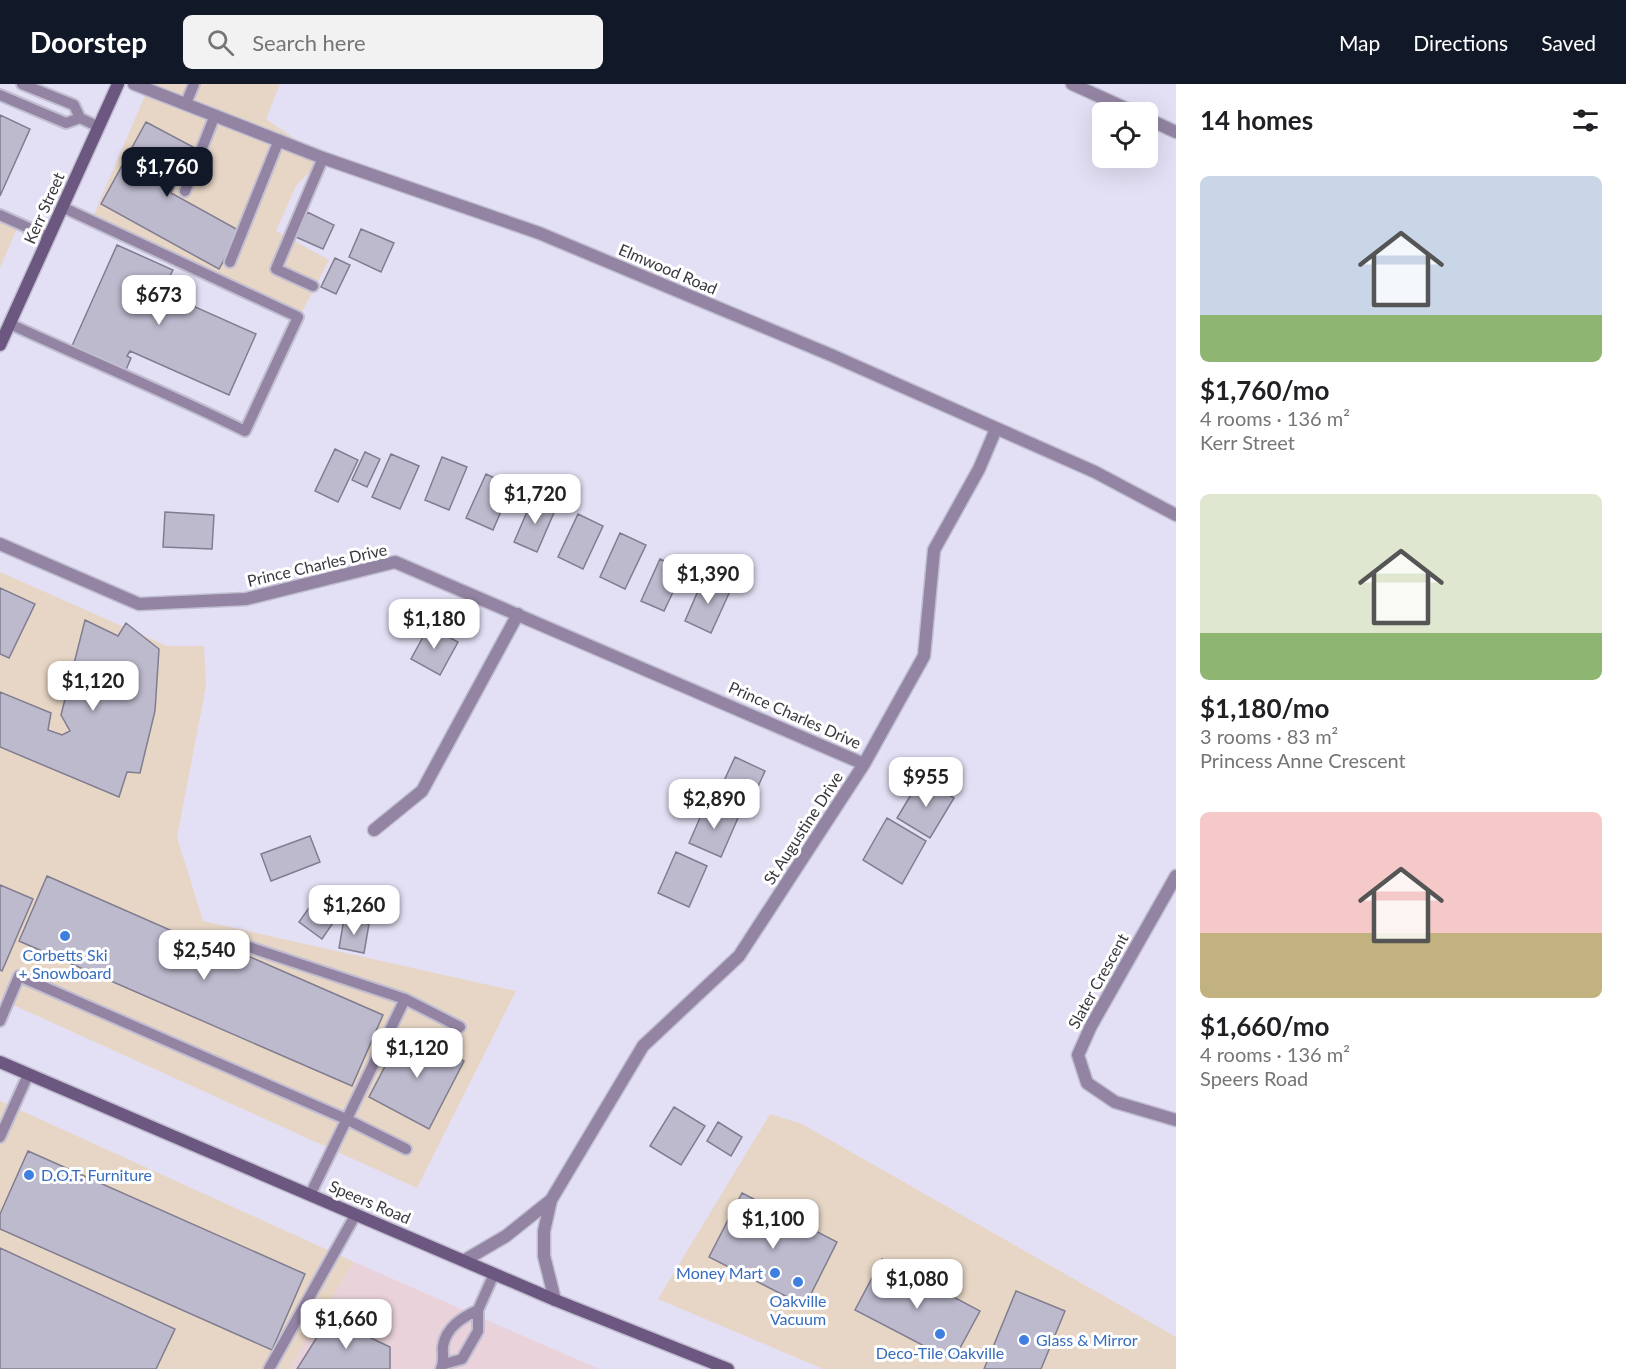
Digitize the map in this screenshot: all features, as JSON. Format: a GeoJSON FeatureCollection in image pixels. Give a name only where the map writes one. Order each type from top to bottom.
{"type":"FeatureCollection","features":[{"type":"Feature","properties":{"kind":"main road","name":"Kerr Street"},"geometry":{"type":"LineString","coordinates":[[0,345],[118,84]]}},
{"type":"Feature","properties":{"kind":"main road","name":"Speers Road"},"geometry":{"type":"LineString","coordinates":[[0,1062],[555,1300],[728,1369]]}},
{"type":"Feature","properties":{"kind":"street","name":"Elmwood Road"},"geometry":{"type":"LineString","coordinates":[[134,84],[323,158],[539,233],[831,355],[1095,472],[1176,515]]}},
{"type":"Feature","properties":{"kind":"street"},"geometry":{"type":"LineString","coordinates":[[1072,84],[1112,102]]}},
{"type":"Feature","properties":{"kind":"street"},"geometry":{"type":"LineString","coordinates":[[1158,123],[1176,132]]}},
{"type":"Feature","properties":{"kind":"street","name":"St Augustine Drive"},"geometry":{"type":"LineString","coordinates":[[555,1300],[544,1256],[543,1231],[551,1200],[643,1046],[739,956],[864,764],[924,656],[934,550],[979,470],[996,429]]}},
{"type":"Feature","properties":{"kind":"street","name":"Prince Charles Drive"},"geometry":{"type":"LineString","coordinates":[[0,544],[139,604],[246,599],[395,562],[864,764]]}},
{"type":"Feature","properties":{"kind":"street"},"geometry":{"type":"LineString","coordinates":[[374,830],[422,791],[518,614]]}},
{"type":"Feature","properties":{"kind":"street","name":"Slater Crescent"},"geometry":{"type":"LineString","coordinates":[[1176,876],[1091,1026],[1078,1055],[1087,1083],[1115,1102],[1176,1120]]}},
{"type":"Feature","properties":{"kind":"street","name":"St Augustine Drive"},"geometry":{"type":"LineString","coordinates":[[465,1260],[506,1236],[551,1200]]}},
{"type":"Feature","properties":{"kind":"lane"},"geometry":{"type":"LineString","coordinates":[[22,84],[74,105],[80,118],[99,127]]}},
{"type":"Feature","properties":{"kind":"lane"},"geometry":{"type":"LineString","coordinates":[[186,103],[194,84]]}},
{"type":"Feature","properties":{"kind":"lane"},"geometry":{"type":"LineString","coordinates":[[0,95],[66,123],[80,118]]}},
{"type":"Feature","properties":{"kind":"lane"},"geometry":{"type":"LineString","coordinates":[[184,190],[215,115]]}},
{"type":"Feature","properties":{"kind":"lane"},"geometry":{"type":"LineString","coordinates":[[230,262],[279,140]]}},
{"type":"Feature","properties":{"kind":"lane"},"geometry":{"type":"LineString","coordinates":[[313,286],[276,269],[323,158]]}},
{"type":"Feature","properties":{"kind":"lane"},"geometry":{"type":"LineString","coordinates":[[10,324],[135,381],[162,390],[245,431],[298,317],[62,207]]}},
{"type":"Feature","properties":{"kind":"lane"},"geometry":{"type":"LineString","coordinates":[[0,215],[49,237]]}},
{"type":"Feature","properties":{"kind":"lane"},"geometry":{"type":"LineString","coordinates":[[222,938],[405,999],[460,1027]]}},
{"type":"Feature","properties":{"kind":"lane"},"geometry":{"type":"LineString","coordinates":[[0,1021],[19,976],[346,1119],[406,1149]]}},
{"type":"Feature","properties":{"kind":"lane"},"geometry":{"type":"LineString","coordinates":[[310,1195],[405,999]]}},
{"type":"Feature","properties":{"kind":"lane"},"geometry":{"type":"LineString","coordinates":[[0,1137],[27,1075]]}},
{"type":"Feature","properties":{"kind":"lane"},"geometry":{"type":"LineString","coordinates":[[269,1369],[356,1214]]}},
{"type":"Feature","properties":{"kind":"lane"},"geometry":{"type":"LineString","coordinates":[[478,1310],[459,1318],[443,1344],[442,1366],[462,1359],[478,1331],[478,1310],[494,1274]]}},
{"type":"Feature","properties":{"kind":"shaded area"},"geometry":{"type":"Polygon","coordinates":[[[150,84],[280,84],[266,119],[323,158],[296,186],[276,231],[329,260],[302,312],[92,219],[150,84]]]}},
{"type":"Feature","properties":{"kind":"shaded area"},"geometry":{"type":"Polygon","coordinates":[[[0,217],[18,226],[0,268],[0,217]]]}},
{"type":"Feature","properties":{"kind":"shaded area"},"geometry":{"type":"Polygon","coordinates":[[[0,572],[167,646],[204,646],[206,686],[177,837],[203,921],[516,991],[417,1188],[0,999],[0,572]]]}},
{"type":"Feature","properties":{"kind":"shaded area"},"geometry":{"type":"Polygon","coordinates":[[[0,1101],[354,1262],[289,1369],[0,1369],[0,1101]]]}},
{"type":"Feature","properties":{"kind":"shaded area"},"geometry":{"type":"Polygon","coordinates":[[[770,1114],[802,1124],[1176,1337],[1176,1369],[823,1369],[658,1299],[770,1114]]]}},
{"type":"Feature","properties":{"kind":"shaded area"},"geometry":{"type":"Polygon","coordinates":[[[354,1262],[599,1369],[289,1369],[354,1262]]]}},
{"type":"Feature","properties":{"kind":"building"},"geometry":{"type":"Polygon","coordinates":[[[0,115],[30,129],[0,196],[0,115]]]}},
{"type":"Feature","properties":{"kind":"building"},"geometry":{"type":"Polygon","coordinates":[[[146,122],[195,148],[171,193],[240,231],[219,269],[101,204],[146,122]]]}},
{"type":"Feature","properties":{"kind":"building"},"geometry":{"type":"Polygon","coordinates":[[[307,212],[334,225],[323,249],[296,237],[307,212]]]}},
{"type":"Feature","properties":{"kind":"building"},"geometry":{"type":"Polygon","coordinates":[[[361,229],[394,243],[381,272],[349,257],[361,229]]]}},
{"type":"Feature","properties":{"kind":"building"},"geometry":{"type":"Polygon","coordinates":[[[117,245],[173,270],[166,283],[162,281],[157,290],[256,334],[229,395],[130,351],[127,356],[131,358],[125,372],[71,348],[117,245]]]}},
{"type":"Feature","properties":{"kind":"building"},"geometry":{"type":"Polygon","coordinates":[[[335,258],[350,265],[336,294],[321,287],[335,258]]]}},
{"type":"Feature","properties":{"kind":"building"},"geometry":{"type":"Polygon","coordinates":[[[335,449],[358,460],[338,502],[315,491],[335,449]]]}},
{"type":"Feature","properties":{"kind":"building"},"geometry":{"type":"Polygon","coordinates":[[[365,452],[380,459],[367,487],[352,480],[365,452]]]}},
{"type":"Feature","properties":{"kind":"building"},"geometry":{"type":"Polygon","coordinates":[[[391,454],[419,466],[400,509],[372,497],[391,454]]]}},
{"type":"Feature","properties":{"kind":"building"},"geometry":{"type":"Polygon","coordinates":[[[442,457],[467,467],[449,510],[425,500],[442,457]]]}},
{"type":"Feature","properties":{"kind":"building"},"geometry":{"type":"Polygon","coordinates":[[[486,474],[512,486],[493,530],[466,518],[486,474]]]}},
{"type":"Feature","properties":{"kind":"building"},"geometry":{"type":"Polygon","coordinates":[[[533,498],[556,508],[537,552],[514,542],[533,498]]]}},
{"type":"Feature","properties":{"kind":"building"},"geometry":{"type":"Polygon","coordinates":[[[165,512],[214,515],[212,549],[163,547],[165,512]]]}},
{"type":"Feature","properties":{"kind":"building"},"geometry":{"type":"Polygon","coordinates":[[[578,514],[603,526],[583,569],[558,557],[578,514]]]}},
{"type":"Feature","properties":{"kind":"building"},"geometry":{"type":"Polygon","coordinates":[[[620,533],[646,545],[625,589],[600,577],[620,533]]]}},
{"type":"Feature","properties":{"kind":"building"},"geometry":{"type":"Polygon","coordinates":[[[660,559],[684,569],[664,611],[641,601],[660,559]]]}},
{"type":"Feature","properties":{"kind":"building"},"geometry":{"type":"Polygon","coordinates":[[[704,577],[731,589],[711,633],[685,621],[704,577]]]}},
{"type":"Feature","properties":{"kind":"building"},"geometry":{"type":"Polygon","coordinates":[[[0,588],[35,604],[9,658],[0,654],[0,588]]]}},
{"type":"Feature","properties":{"kind":"building"},"geometry":{"type":"Polygon","coordinates":[[[85,620],[118,636],[126,623],[159,649],[155,711],[140,773],[127,772],[119,797],[0,747],[0,692],[51,713],[48,730],[62,735],[70,731],[61,715],[85,620]]]}},
{"type":"Feature","properties":{"kind":"building"},"geometry":{"type":"Polygon","coordinates":[[[429,626],[458,642],[440,675],[411,659],[429,626]]]}},
{"type":"Feature","properties":{"kind":"building"},"geometry":{"type":"Polygon","coordinates":[[[735,757],[765,771],[746,813],[716,798],[735,757]]]}},
{"type":"Feature","properties":{"kind":"building"},"geometry":{"type":"Polygon","coordinates":[[[921,778],[954,798],[930,838],[897,818],[921,778]]]}},
{"type":"Feature","properties":{"kind":"building"},"geometry":{"type":"Polygon","coordinates":[[[706,804],[738,818],[721,857],[689,843],[706,804]]]}},
{"type":"Feature","properties":{"kind":"building"},"geometry":{"type":"Polygon","coordinates":[[[887,818],[926,841],[902,884],[863,860],[887,818]]]}},
{"type":"Feature","properties":{"kind":"building"},"geometry":{"type":"Polygon","coordinates":[[[310,836],[320,862],[271,881],[261,854],[310,836]]]}},
{"type":"Feature","properties":{"kind":"building"},"geometry":{"type":"Polygon","coordinates":[[[676,852],[707,866],[689,907],[658,893],[676,852]]]}},
{"type":"Feature","properties":{"kind":"building"},"geometry":{"type":"Polygon","coordinates":[[[47,876],[245,963],[248,956],[383,1015],[352,1086],[19,941],[47,876]]]}},
{"type":"Feature","properties":{"kind":"building"},"geometry":{"type":"Polygon","coordinates":[[[0,885],[33,899],[2,971],[0,970],[0,885]]]}},
{"type":"Feature","properties":{"kind":"building"},"geometry":{"type":"Polygon","coordinates":[[[323,888],[346,904],[322,939],[299,922],[323,888]]]}},
{"type":"Feature","properties":{"kind":"building"},"geometry":{"type":"Polygon","coordinates":[[[344,919],[369,924],[364,953],[339,948],[344,919]]]}},
{"type":"Feature","properties":{"kind":"building"},"geometry":{"type":"Polygon","coordinates":[[[404,1030],[464,1061],[429,1129],[369,1097],[404,1030]]]}},
{"type":"Feature","properties":{"kind":"building"},"geometry":{"type":"Polygon","coordinates":[[[674,1107],[705,1126],[681,1165],[650,1146],[674,1107]]]}},
{"type":"Feature","properties":{"kind":"building"},"geometry":{"type":"Polygon","coordinates":[[[718,1122],[742,1137],[731,1156],[707,1141],[718,1122]]]}},
{"type":"Feature","properties":{"kind":"building"},"geometry":{"type":"Polygon","coordinates":[[[28,1151],[305,1274],[272,1350],[0,1229],[0,1214],[28,1151]]]}},
{"type":"Feature","properties":{"kind":"building"},"geometry":{"type":"Polygon","coordinates":[[[742,1193],[837,1242],[805,1306],[709,1257],[742,1193]]]}},
{"type":"Feature","properties":{"kind":"building"},"geometry":{"type":"Polygon","coordinates":[[[0,1248],[175,1329],[156,1369],[0,1369],[0,1248]]]}},
{"type":"Feature","properties":{"kind":"building"},"geometry":{"type":"Polygon","coordinates":[[[882,1259],[980,1311],[953,1361],[855,1310],[882,1259]]]}},
{"type":"Feature","properties":{"kind":"building","name":"Glass & Mirror"},"geometry":{"type":"Polygon","coordinates":[[[1016,1291],[1065,1311],[1041,1369],[984,1369],[1016,1291]]]}},
{"type":"Feature","properties":{"kind":"building"},"geometry":{"type":"Polygon","coordinates":[[[329,1318],[390,1347],[390,1369],[297,1369],[329,1318]]]}},
{"type":"Feature","properties":{"kind":"place","name":"Corbetts Ski + Snowboard"},"geometry":{"type":"Point","coordinates":[65,936]}},
{"type":"Feature","properties":{"kind":"place","name":"D.O.T. Furniture"},"geometry":{"type":"Point","coordinates":[29,1175]}},
{"type":"Feature","properties":{"kind":"place","name":"Money Mart"},"geometry":{"type":"Point","coordinates":[775,1273]}},
{"type":"Feature","properties":{"kind":"place","name":"Oakville Vacuum"},"geometry":{"type":"Point","coordinates":[798,1282]}},
{"type":"Feature","properties":{"kind":"place","name":"Deco-Tile Oakville"},"geometry":{"type":"Point","coordinates":[940,1334]}},
{"type":"Feature","properties":{"kind":"place","name":"Glass & Mirror"},"geometry":{"type":"Point","coordinates":[1024,1340]}}]}
